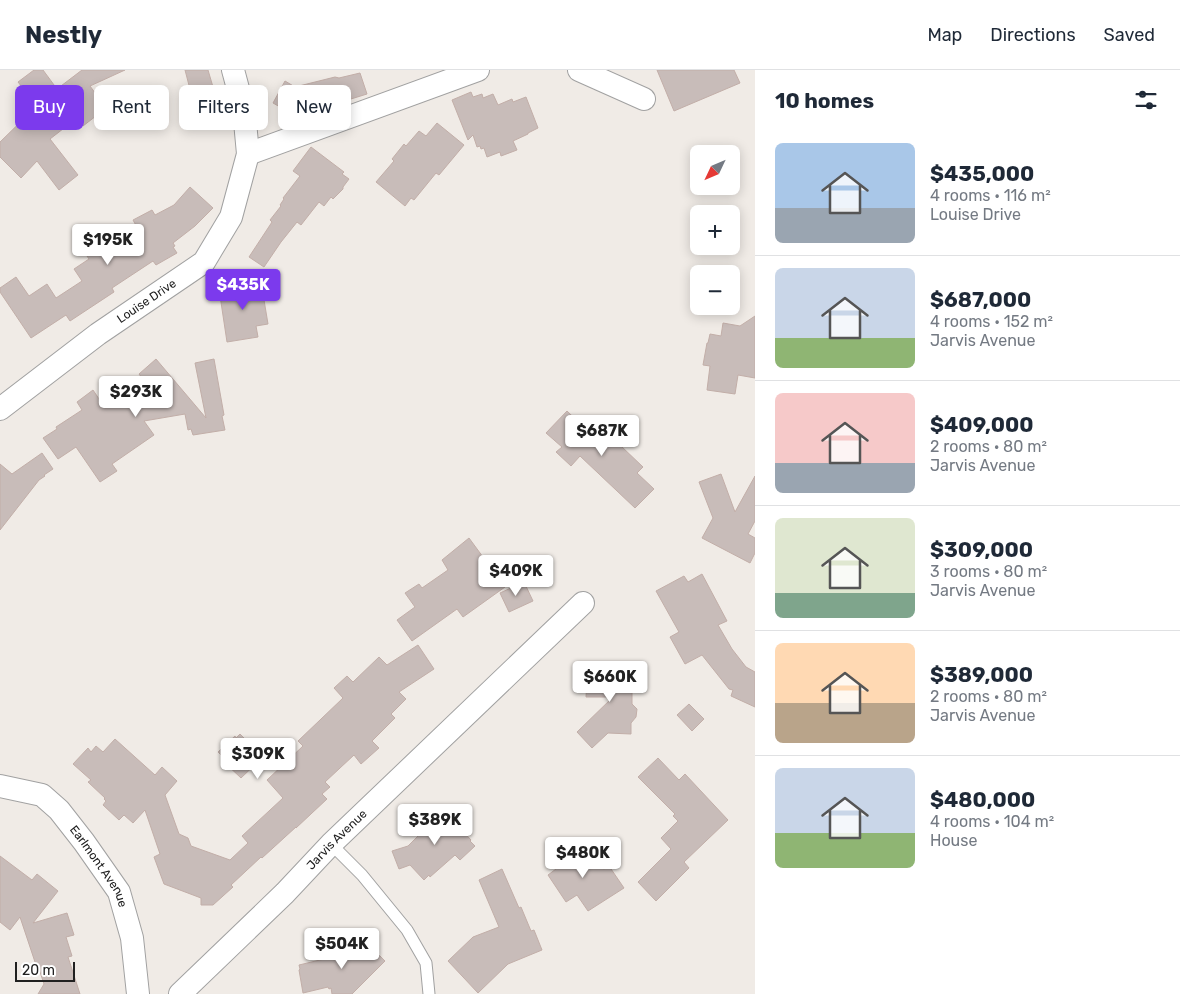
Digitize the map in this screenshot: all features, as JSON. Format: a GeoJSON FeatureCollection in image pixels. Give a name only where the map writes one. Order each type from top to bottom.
{"type":"FeatureCollection","features":[{"type":"Feature","properties":{"kind":"street","name":"Louise Drive"},"geometry":{"type":"LineString","coordinates":[[0,409],[98,334],[204,262],[231,217],[248,154],[244,111],[234,70]]}},
{"type":"Feature","properties":{"kind":"street"},"geometry":{"type":"LineString","coordinates":[[248,154],[478,70]]}},
{"type":"Feature","properties":{"kind":"street"},"geometry":{"type":"LineString","coordinates":[[592,72],[644,99]]}},
{"type":"Feature","properties":{"kind":"street","name":"Jarvis Avenue"},"geometry":{"type":"LineString","coordinates":[[180,994],[285,893],[332,844],[583,604]]}},
{"type":"Feature","properties":{"kind":"street","name":"Earlmont Avenue"},"geometry":{"type":"LineString","coordinates":[[0,786],[42,794],[59,810],[119,892],[132,938],[138,994]]}},
{"type":"Feature","properties":{"kind":"lane"},"geometry":{"type":"LineString","coordinates":[[332,844],[362,875],[407,930],[426,963],[428,994]]}},
{"type":"Feature","properties":{"kind":"building"},"geometry":{"type":"Polygon","coordinates":[[[34,70],[43,70],[54,85],[20,85],[18,82],[34,70]]]}},
{"type":"Feature","properties":{"kind":"building"},"geometry":{"type":"Polygon","coordinates":[[[82,70],[125,70],[90,86],[94,92],[94,118],[84,125],[84,85],[62,85],[82,70]]]}},
{"type":"Feature","properties":{"kind":"building"},"geometry":{"type":"Polygon","coordinates":[[[185,70],[208,70],[212,85],[189,85],[185,70]]]}},
{"type":"Feature","properties":{"kind":"building"},"geometry":{"type":"Polygon","coordinates":[[[657,70],[734,70],[740,83],[674,111],[657,70]]]}},
{"type":"Feature","properties":{"kind":"building"},"geometry":{"type":"Polygon","coordinates":[[[360,73],[367,94],[351,99],[351,85],[303,85],[335,77],[339,78],[360,73]]]}},
{"type":"Feature","properties":{"kind":"building"},"geometry":{"type":"Polygon","coordinates":[[[285,81],[292,85],[283,85],[285,81]]]}},
{"type":"Feature","properties":{"kind":"building"},"geometry":{"type":"Polygon","coordinates":[[[471,92],[473,97],[482,94],[483,98],[493,94],[498,105],[512,99],[513,102],[526,97],[538,128],[513,141],[517,150],[501,156],[500,152],[487,157],[484,148],[477,147],[473,135],[468,140],[452,100],[471,92]]]}},
{"type":"Feature","properties":{"kind":"building"},"geometry":{"type":"Polygon","coordinates":[[[278,94],[278,106],[273,103],[278,94]]]}},
{"type":"Feature","properties":{"kind":"building"},"geometry":{"type":"Polygon","coordinates":[[[437,123],[464,145],[439,175],[436,173],[414,200],[411,198],[405,206],[376,182],[394,161],[392,159],[404,144],[406,146],[419,131],[426,136],[437,123]]]}},
{"type":"Feature","properties":{"kind":"building"},"geometry":{"type":"Polygon","coordinates":[[[15,127],[15,130],[62,130],[50,139],[78,175],[59,190],[37,161],[21,178],[0,157],[0,142],[15,127]]]}},
{"type":"Feature","properties":{"kind":"building"},"geometry":{"type":"Polygon","coordinates":[[[311,147],[344,172],[342,174],[349,179],[343,189],[333,199],[331,197],[324,206],[319,202],[301,225],[297,222],[264,267],[249,257],[272,222],[270,220],[281,206],[283,198],[300,176],[293,171],[311,147]]]}},
{"type":"Feature","properties":{"kind":"building"},"geometry":{"type":"Polygon","coordinates":[[[190,187],[213,208],[195,226],[173,243],[177,253],[156,265],[153,261],[112,288],[114,292],[70,321],[66,315],[31,338],[0,292],[0,288],[16,277],[29,296],[47,284],[56,298],[82,281],[74,269],[89,259],[85,253],[102,241],[108,247],[138,229],[133,220],[152,210],[155,215],[174,205],[190,187]]]}},
{"type":"Feature","properties":{"kind":"building"},"geometry":{"type":"Polygon","coordinates":[[[261,282],[268,324],[256,326],[258,337],[227,342],[219,289],[261,282]]]}},
{"type":"Feature","properties":{"kind":"building"},"geometry":{"type":"Polygon","coordinates":[[[755,316],[755,378],[738,375],[735,394],[707,390],[710,366],[703,365],[710,334],[721,336],[723,323],[740,326],[755,316]]]}},
{"type":"Feature","properties":{"kind":"building"},"geometry":{"type":"Polygon","coordinates":[[[156,359],[206,418],[195,363],[214,359],[225,430],[193,435],[191,429],[188,430],[185,414],[144,421],[154,435],[112,464],[117,471],[100,482],[76,447],[58,459],[43,438],[82,410],[77,402],[93,390],[105,408],[145,382],[139,374],[156,359]]]}},
{"type":"Feature","properties":{"kind":"building"},"geometry":{"type":"Polygon","coordinates":[[[567,411],[596,439],[608,426],[625,442],[621,446],[643,467],[637,473],[654,489],[635,508],[580,456],[571,466],[556,452],[562,447],[546,433],[567,411]]]}},
{"type":"Feature","properties":{"kind":"building"},"geometry":{"type":"Polygon","coordinates":[[[42,453],[53,469],[39,480],[0,530],[0,464],[12,474],[42,453]]]}},
{"type":"Feature","properties":{"kind":"building"},"geometry":{"type":"Polygon","coordinates":[[[721,474],[735,512],[755,476],[755,521],[748,534],[755,538],[755,553],[750,563],[702,538],[713,518],[699,482],[721,474]]]}},
{"type":"Feature","properties":{"kind":"building"},"geometry":{"type":"Polygon","coordinates":[[[469,538],[505,587],[463,617],[457,609],[412,641],[397,620],[415,607],[405,593],[419,584],[422,588],[448,570],[442,560],[469,538]]]}},
{"type":"Feature","properties":{"kind":"building"},"geometry":{"type":"Polygon","coordinates":[[[702,574],[727,621],[718,625],[732,649],[746,667],[755,672],[755,707],[731,696],[733,690],[729,689],[702,655],[685,664],[670,637],[679,632],[656,591],[684,576],[688,582],[702,574]]]}},
{"type":"Feature","properties":{"kind":"building"},"geometry":{"type":"Polygon","coordinates":[[[524,582],[533,601],[509,612],[500,593],[524,582]]]}},
{"type":"Feature","properties":{"kind":"building"},"geometry":{"type":"Polygon","coordinates":[[[418,645],[434,669],[399,692],[406,699],[391,714],[395,718],[372,741],[379,748],[361,764],[354,755],[325,782],[330,787],[322,794],[327,799],[261,857],[213,905],[201,905],[201,898],[164,884],[154,857],[160,854],[145,810],[133,823],[124,815],[119,820],[103,805],[106,801],[105,798],[88,782],[91,780],[73,764],[88,748],[91,752],[96,746],[103,752],[115,739],[155,775],[162,767],[177,781],[165,795],[179,834],[188,838],[191,846],[230,860],[248,843],[242,836],[283,798],[267,780],[303,746],[298,741],[343,698],[334,688],[347,676],[353,682],[379,657],[387,665],[418,645]]]}},
{"type":"Feature","properties":{"kind":"building"},"geometry":{"type":"Polygon","coordinates":[[[594,664],[632,665],[632,704],[637,709],[636,717],[631,723],[631,734],[608,733],[592,748],[577,732],[613,697],[586,697],[587,679],[594,680],[594,664]]]}},
{"type":"Feature","properties":{"kind":"building"},"geometry":{"type":"Polygon","coordinates":[[[689,704],[704,719],[692,731],[677,715],[689,704]]]}},
{"type":"Feature","properties":{"kind":"building"},"geometry":{"type":"Polygon","coordinates":[[[240,734],[263,757],[241,778],[224,762],[226,760],[218,752],[235,736],[236,738],[240,734]]]}},
{"type":"Feature","properties":{"kind":"building"},"geometry":{"type":"Polygon","coordinates":[[[658,758],[679,780],[685,774],[728,820],[684,862],[689,868],[656,901],[638,882],[671,849],[661,838],[678,821],[673,816],[675,814],[638,777],[658,758]]]}},
{"type":"Feature","properties":{"kind":"building"},"geometry":{"type":"Polygon","coordinates":[[[435,808],[447,814],[475,846],[460,860],[455,855],[424,880],[410,865],[399,869],[392,851],[408,846],[423,831],[435,808]]]}},
{"type":"Feature","properties":{"kind":"building"},"geometry":{"type":"Polygon","coordinates":[[[558,845],[604,869],[609,866],[624,888],[588,911],[577,895],[566,902],[548,875],[556,869],[550,861],[558,845]]]}},
{"type":"Feature","properties":{"kind":"building"},"geometry":{"type":"Polygon","coordinates":[[[0,856],[32,880],[37,874],[58,891],[33,923],[67,913],[74,935],[66,937],[72,956],[68,957],[80,994],[38,994],[44,984],[20,917],[10,930],[0,922],[0,856]]]}},
{"type":"Feature","properties":{"kind":"building"},"geometry":{"type":"Polygon","coordinates":[[[502,869],[519,908],[521,907],[531,931],[534,930],[542,950],[508,964],[478,993],[448,961],[473,937],[499,927],[479,880],[502,869]]]}},
{"type":"Feature","properties":{"kind":"building"},"geometry":{"type":"Polygon","coordinates":[[[360,936],[385,961],[352,994],[332,994],[331,988],[329,989],[328,987],[303,993],[299,965],[341,955],[360,936]]]}}]}
